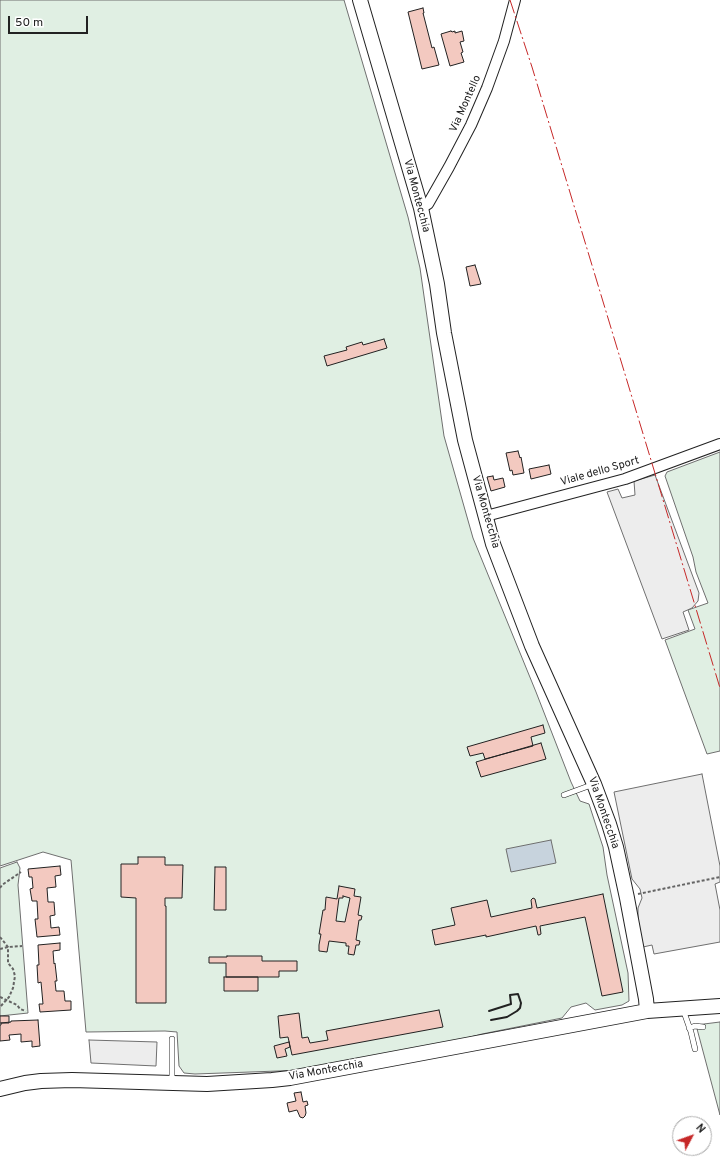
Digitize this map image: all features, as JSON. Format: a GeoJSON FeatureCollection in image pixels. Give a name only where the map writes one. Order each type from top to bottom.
{"type":"FeatureCollection","features":[{"type":"Feature","properties":{"kind":"street","name":"Via Montecchia"},"geometry":{"type":"LineString","coordinates":[[360,0],[421,208],[437,284],[444,333],[464,440],[493,544],[532,646],[594,784],[610,824],[627,898],[647,1011]]}},
{"type":"Feature","properties":{"kind":"street","name":"Via Montello"},"geometry":{"type":"LineString","coordinates":[[421,208],[428,204],[471,124],[487,88],[504,41],[515,0]]}},
{"type":"Feature","properties":{"kind":"street","name":"Viale dello Sport"},"geometry":{"type":"LineString","coordinates":[[486,516],[625,479],[720,444]]}},
{"type":"Feature","properties":{"kind":"street","name":"Via Montecchia"},"geometry":{"type":"LineString","coordinates":[[0,1089],[25,1083],[72,1080],[214,1083],[290,1078],[647,1011],[720,1006]]}},
{"type":"Feature","properties":{"kind":"lane"},"geometry":{"type":"LineString","coordinates":[[564,795],[594,784]]}},
{"type":"Feature","properties":{"kind":"lane"},"geometry":{"type":"LineString","coordinates":[[685,1009],[685,1016],[694,1049]]}},
{"type":"Feature","properties":{"kind":"lane"},"geometry":{"type":"LineString","coordinates":[[689,1028],[695,1026],[703,1027]]}},
{"type":"Feature","properties":{"kind":"lane"},"geometry":{"type":"LineString","coordinates":[[172,1039],[172,1083]]}},
{"type":"Feature","properties":{"kind":"path"},"geometry":{"type":"LineString","coordinates":[[0,888],[21,872]]}},
{"type":"Feature","properties":{"kind":"path"},"geometry":{"type":"LineString","coordinates":[[633,895],[720,877]]}},
{"type":"Feature","properties":{"kind":"path"},"geometry":{"type":"LineString","coordinates":[[0,937],[8,946],[8,963],[13,969],[15,976],[13,988],[6,1001],[0,1007]]}},
{"type":"Feature","properties":{"kind":"path"},"geometry":{"type":"LineString","coordinates":[[0,949],[8,946],[22,946]]}},
{"type":"Feature","properties":{"kind":"path"},"geometry":{"type":"LineString","coordinates":[[0,997],[11,1002],[20,1009],[26,1010]]}},
{"type":"Feature","properties":{"kind":"green space"},"geometry":{"type":"Polygon","coordinates":[[[0,0],[344,0],[408,217],[420,268],[444,436],[473,538],[571,782],[580,801],[589,804],[603,847],[607,875],[628,973],[629,1001],[622,1005],[595,1010],[586,1003],[571,1007],[562,1018],[482,1034],[447,1043],[306,1070],[195,1074],[184,1073],[179,1066],[177,1032],[86,1032],[71,860],[43,852],[0,866],[0,0]]]}},
{"type":"Feature","properties":{"kind":"green space"},"geometry":{"type":"Polygon","coordinates":[[[720,452],[720,751],[707,754],[665,640],[695,629],[688,610],[708,603],[696,572],[693,557],[665,476],[667,472],[720,452]]]}},
{"type":"Feature","properties":{"kind":"green space"},"geometry":{"type":"Polygon","coordinates":[[[17,862],[20,868],[18,885],[28,1013],[0,1016],[0,868],[17,862]]]}},
{"type":"Feature","properties":{"kind":"green space"},"geometry":{"type":"Polygon","coordinates":[[[720,1022],[720,1115],[696,1025],[720,1022]]]}},
{"type":"Feature","properties":{"kind":"shaded area"},"geometry":{"type":"Polygon","coordinates":[[[655,475],[699,593],[698,601],[692,608],[683,612],[689,630],[662,639],[607,492],[618,489],[622,498],[635,495],[634,481],[655,475]]]}},
{"type":"Feature","properties":{"kind":"shaded area"},"geometry":{"type":"Polygon","coordinates":[[[702,774],[720,866],[720,882],[715,884],[720,910],[720,942],[654,954],[652,945],[643,947],[638,930],[638,908],[642,898],[640,889],[632,879],[614,792],[702,774]]]}},
{"type":"Feature","properties":{"kind":"shaded area"},"geometry":{"type":"Polygon","coordinates":[[[551,840],[556,863],[511,872],[506,849],[551,840]]]}},
{"type":"Feature","properties":{"kind":"shaded area"},"geometry":{"type":"Polygon","coordinates":[[[89,1040],[157,1042],[156,1066],[91,1063],[89,1040]]]}},
{"type":"Feature","properties":{"kind":"building"},"geometry":{"type":"Polygon","coordinates":[[[423,8],[432,48],[434,47],[439,65],[422,69],[408,12],[423,8]]]}},
{"type":"Feature","properties":{"kind":"building"},"geometry":{"type":"Polygon","coordinates":[[[455,31],[455,33],[462,31],[464,41],[460,42],[464,62],[450,66],[441,34],[455,31]]]}},
{"type":"Feature","properties":{"kind":"building"},"geometry":{"type":"Polygon","coordinates":[[[475,265],[481,284],[470,286],[466,267],[475,265]]]}},
{"type":"Feature","properties":{"kind":"building"},"geometry":{"type":"Polygon","coordinates":[[[384,339],[387,348],[327,366],[324,356],[347,350],[346,347],[362,342],[363,345],[384,339]]]}},
{"type":"Feature","properties":{"kind":"building"},"geometry":{"type":"Polygon","coordinates":[[[518,451],[520,458],[521,457],[524,473],[513,475],[512,470],[510,471],[506,453],[518,451]]]}},
{"type":"Feature","properties":{"kind":"building"},"geometry":{"type":"Polygon","coordinates":[[[549,465],[551,474],[531,479],[529,469],[549,465]]]}},
{"type":"Feature","properties":{"kind":"building"},"geometry":{"type":"Polygon","coordinates":[[[493,476],[494,480],[503,478],[505,487],[491,491],[487,477],[493,476]]]}},
{"type":"Feature","properties":{"kind":"building"},"geometry":{"type":"Polygon","coordinates":[[[543,725],[545,733],[531,737],[533,746],[485,759],[483,753],[470,756],[467,747],[543,725]]]}},
{"type":"Feature","properties":{"kind":"building"},"geometry":{"type":"Polygon","coordinates":[[[541,743],[546,759],[481,777],[476,762],[541,743]]]}},
{"type":"Feature","properties":{"kind":"building"},"geometry":{"type":"Polygon","coordinates":[[[138,857],[165,857],[165,865],[183,865],[182,898],[165,898],[166,1003],[136,1003],[136,898],[121,897],[121,864],[138,864],[138,857]]]}},
{"type":"Feature","properties":{"kind":"building"},"geometry":{"type":"Polygon","coordinates":[[[60,866],[61,875],[55,876],[56,887],[47,888],[48,902],[54,902],[55,915],[50,916],[51,928],[59,927],[60,935],[37,937],[35,919],[38,919],[37,901],[32,901],[30,889],[33,888],[32,877],[29,877],[28,869],[60,866]]]}},
{"type":"Feature","properties":{"kind":"building"},"geometry":{"type":"Polygon","coordinates":[[[215,867],[226,867],[226,910],[214,910],[215,867]]]}},
{"type":"Feature","properties":{"kind":"building"},"geometry":{"type":"Polygon","coordinates":[[[339,886],[355,889],[354,896],[361,897],[358,915],[362,916],[361,920],[359,920],[356,940],[360,941],[359,945],[356,945],[354,955],[348,954],[349,946],[346,946],[346,943],[329,941],[327,952],[319,951],[321,934],[319,934],[323,910],[325,910],[326,897],[337,899],[339,886]],[[343,896],[343,898],[339,898],[336,921],[345,922],[350,898],[343,896]]]}},
{"type":"Feature","properties":{"kind":"building"},"geometry":{"type":"Polygon","coordinates":[[[603,894],[623,992],[602,996],[585,917],[540,926],[541,934],[539,935],[536,926],[486,937],[486,935],[435,945],[432,930],[455,925],[451,908],[487,900],[491,917],[532,908],[531,900],[533,898],[535,899],[537,908],[603,894]]]}},
{"type":"Feature","properties":{"kind":"building"},"geometry":{"type":"Polygon","coordinates":[[[60,943],[60,950],[53,951],[57,981],[55,981],[56,991],[64,991],[65,1001],[71,1001],[71,1010],[40,1012],[39,1004],[43,1004],[41,982],[38,983],[38,945],[60,943]]]}},
{"type":"Feature","properties":{"kind":"building"},"geometry":{"type":"Polygon","coordinates":[[[262,956],[262,961],[297,961],[297,971],[279,971],[279,977],[226,977],[226,963],[209,963],[209,957],[262,956]]]}},
{"type":"Feature","properties":{"kind":"building"},"geometry":{"type":"Polygon","coordinates":[[[224,977],[258,977],[258,991],[224,991],[224,977]]]}},
{"type":"Feature","properties":{"kind":"building"},"geometry":{"type":"Polygon","coordinates":[[[439,1010],[443,1027],[292,1055],[288,1037],[280,1038],[278,1016],[299,1013],[302,1038],[308,1037],[310,1043],[328,1040],[326,1031],[439,1010]]]}},
{"type":"Feature","properties":{"kind":"building"},"geometry":{"type":"Polygon","coordinates":[[[0,1016],[9,1016],[9,1023],[0,1023],[0,1016]]]}},
{"type":"Feature","properties":{"kind":"building"},"geometry":{"type":"Polygon","coordinates":[[[38,1020],[40,1046],[32,1047],[32,1041],[21,1042],[21,1034],[9,1035],[10,1040],[0,1041],[1,1023],[38,1020]]]}},
{"type":"Feature","properties":{"kind":"building"},"geometry":{"type":"Polygon","coordinates":[[[289,1042],[290,1047],[285,1049],[287,1056],[277,1058],[274,1046],[289,1042]]]}},
{"type":"Feature","properties":{"kind":"building"},"geometry":{"type":"Polygon","coordinates":[[[301,1092],[303,1102],[307,1101],[308,1105],[305,1106],[306,1113],[303,1118],[300,1117],[297,1110],[289,1112],[287,1103],[296,1101],[294,1093],[301,1092]]]}},
{"type":"Feature","properties":{"kind":"wall"},"geometry":{"type":"LineString","coordinates":[[489,1011],[511,1004],[510,995],[518,994],[521,1003],[520,1008],[517,1011],[507,1017],[491,1020]]}},
{"type":"Feature","properties":{"kind":"power"},"geometry":{"type":"LineString","coordinates":[[510,0],[532,67],[720,688]]}}]}
